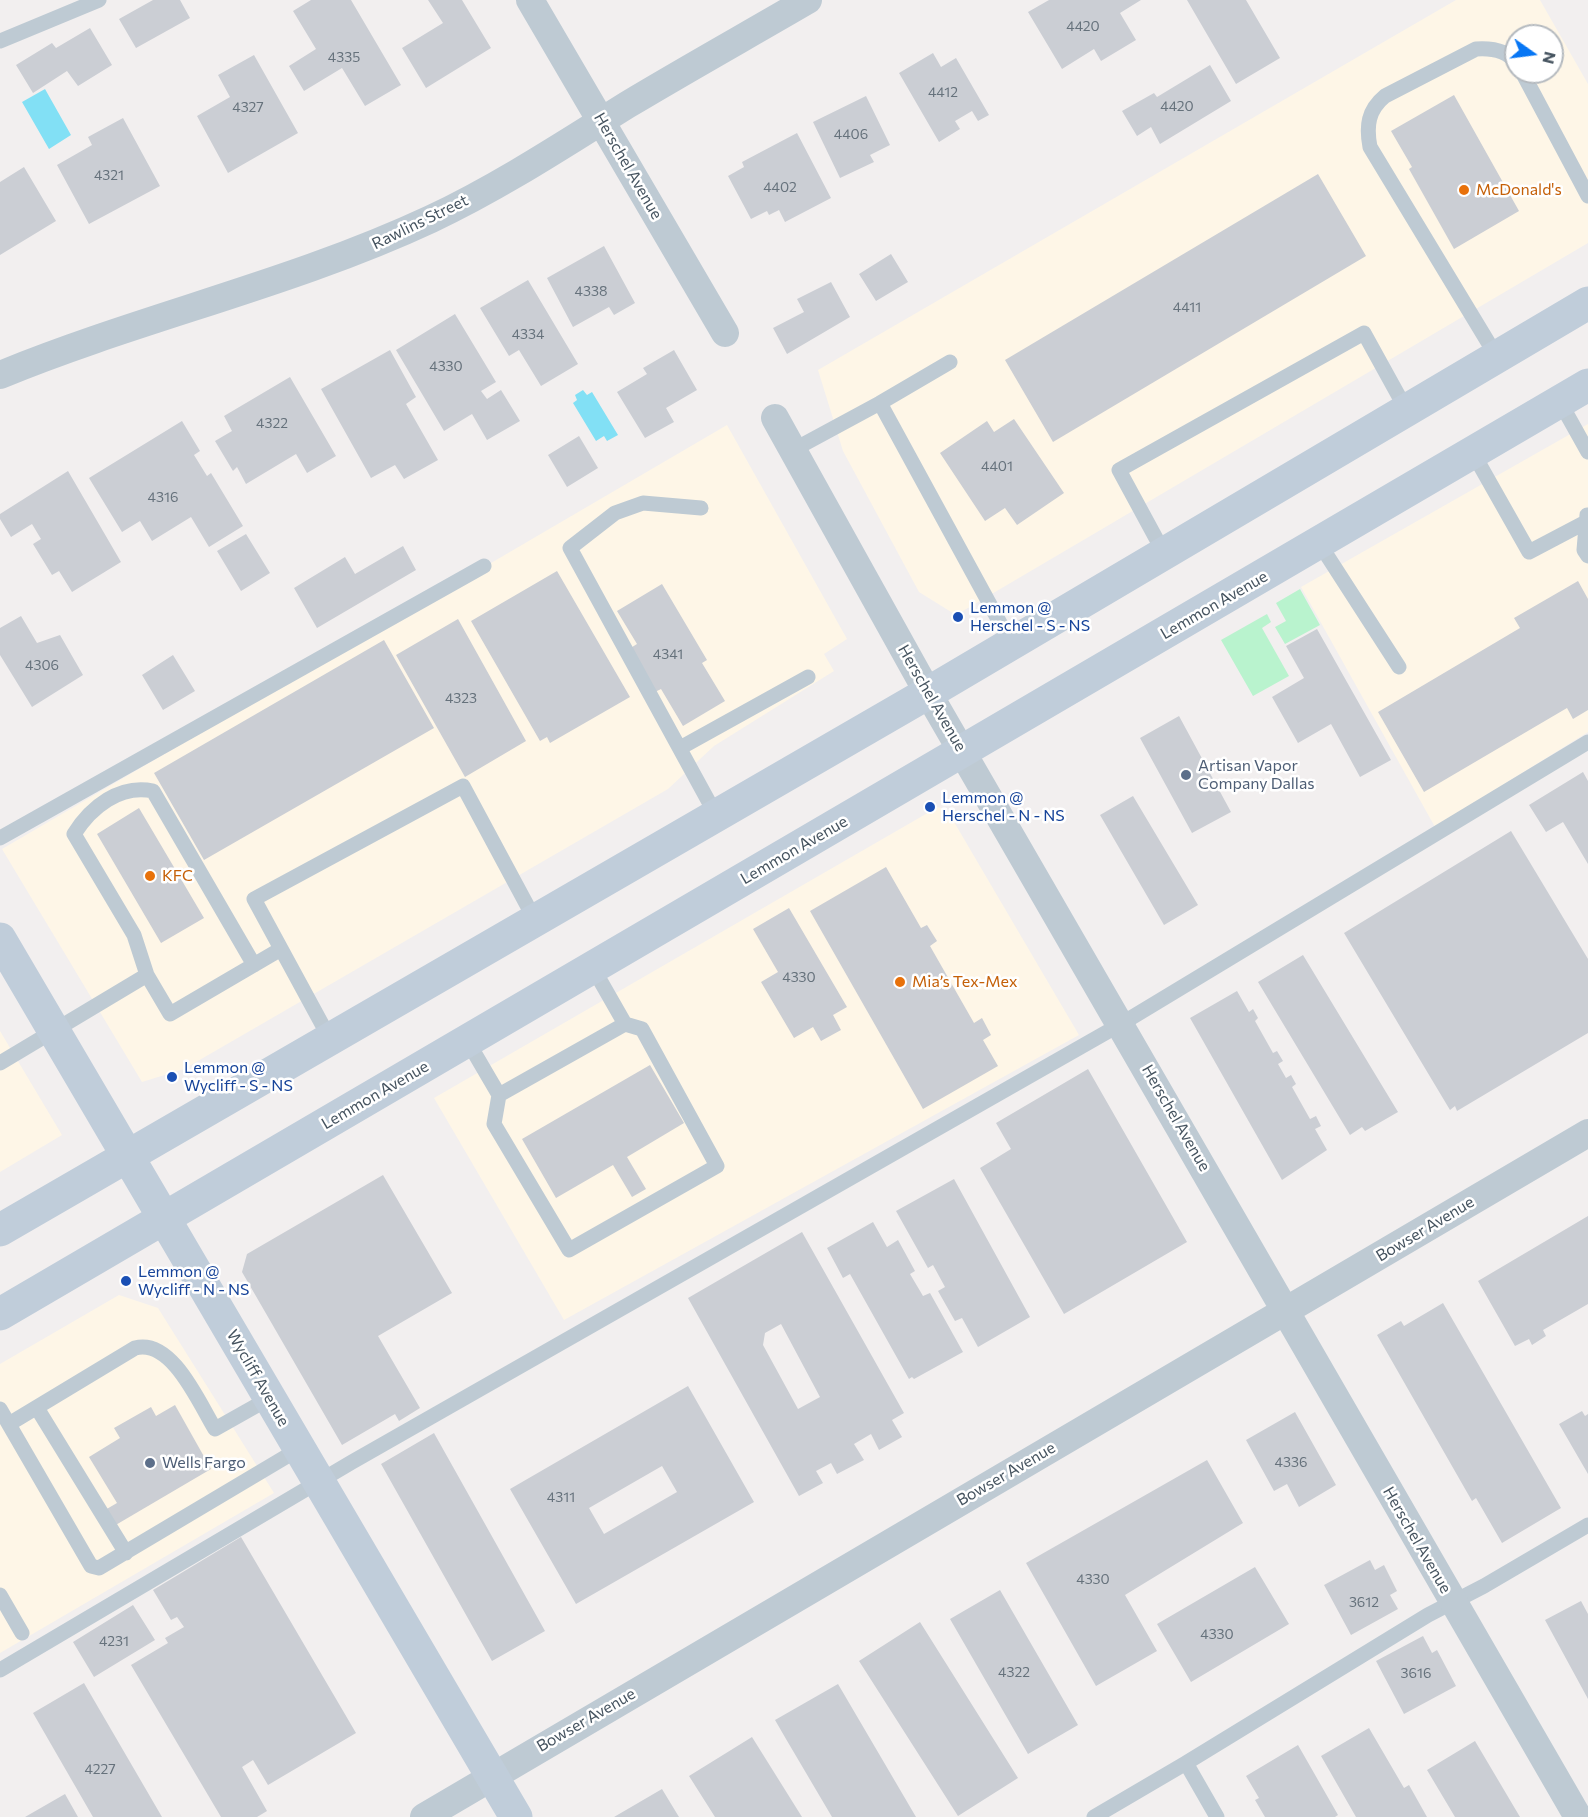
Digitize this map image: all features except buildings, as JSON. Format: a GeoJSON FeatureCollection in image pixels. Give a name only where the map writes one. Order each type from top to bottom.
{"type":"FeatureCollection","features":[{"type":"Feature","properties":{"kind":"main road"},"geometry":{"type":"LineString","coordinates":[[0,1230],[927,693],[1588,303]]}},
{"type":"Feature","properties":{"kind":"main road","name":"Lemmon Avenue"},"geometry":{"type":"LineString","coordinates":[[0,1314],[1588,385]]}},
{"type":"Feature","properties":{"kind":"main road","name":"Wycliff Avenue"},"geometry":{"type":"LineString","coordinates":[[0,939],[516,1817]]}},
{"type":"Feature","properties":{"kind":"street","name":"Herschel Avenue"},"geometry":{"type":"LineString","coordinates":[[530,0],[725,333]]}},
{"type":"Feature","properties":{"kind":"street","name":"Rawlins Street"},"geometry":{"type":"LineString","coordinates":[[0,375],[50,355],[338,260],[432,218],[557,150],[808,0]]}},
{"type":"Feature","properties":{"kind":"street","name":"Herschel Avenue"},"geometry":{"type":"LineString","coordinates":[[775,418],[927,693],[963,751],[1287,1310],[1452,1603],[1578,1817]]}},
{"type":"Feature","properties":{"kind":"street","name":"Bowser Avenue"},"geometry":{"type":"LineString","coordinates":[[424,1817],[1588,1133]]}},
{"type":"Feature","properties":{"kind":"lane"},"geometry":{"type":"LineString","coordinates":[[0,41],[99,0]]}},
{"type":"Feature","properties":{"kind":"lane"},"geometry":{"type":"LineString","coordinates":[[1497,357],[1370,147],[1367,130],[1375,104],[1385,96],[1476,49],[1490,48],[1504,53]]}},
{"type":"Feature","properties":{"kind":"lane"},"geometry":{"type":"LineString","coordinates":[[1528,84],[1588,196]]}},
{"type":"Feature","properties":{"kind":"lane"},"geometry":{"type":"LineString","coordinates":[[1164,553],[1119,470],[1364,333],[1407,411]]}},
{"type":"Feature","properties":{"kind":"lane"},"geometry":{"type":"LineString","coordinates":[[793,450],[950,362]]}},
{"type":"Feature","properties":{"kind":"lane"},"geometry":{"type":"LineString","coordinates":[[1560,402],[1588,452]]}},
{"type":"Feature","properties":{"kind":"lane"},"geometry":{"type":"LineString","coordinates":[[880,403],[1011,643]]}},
{"type":"Feature","properties":{"kind":"lane"},"geometry":{"type":"LineString","coordinates":[[1473,453],[1529,552],[1587,519]]}},
{"type":"Feature","properties":{"kind":"lane"},"geometry":{"type":"LineString","coordinates":[[701,508],[643,503],[615,513],[570,548],[716,815]]}},
{"type":"Feature","properties":{"kind":"lane"},"geometry":{"type":"LineString","coordinates":[[1587,519],[1584,550],[1588,556]]}},
{"type":"Feature","properties":{"kind":"lane"},"geometry":{"type":"LineString","coordinates":[[1319,543],[1399,667]]}},
{"type":"Feature","properties":{"kind":"lane"},"geometry":{"type":"LineString","coordinates":[[0,838],[484,566]]}},
{"type":"Feature","properties":{"kind":"lane"},"geometry":{"type":"LineString","coordinates":[[680,748],[808,676]]}},
{"type":"Feature","properties":{"kind":"lane"},"geometry":{"type":"LineString","coordinates":[[0,1670],[319,1483],[1121,1024],[1588,742]]}},
{"type":"Feature","properties":{"kind":"lane"},"geometry":{"type":"LineString","coordinates":[[330,1039],[254,899],[463,786],[535,920]]}},
{"type":"Feature","properties":{"kind":"lane"},"geometry":{"type":"LineString","coordinates":[[254,965],[153,791],[137,788],[120,793],[86,816],[74,834],[134,935],[147,975],[170,1014],[254,965],[281,949]]}},
{"type":"Feature","properties":{"kind":"lane"},"geometry":{"type":"LineString","coordinates":[[468,1042],[499,1095],[494,1124],[569,1250],[717,1166],[642,1029],[625,1024],[593,968]]}},
{"type":"Feature","properties":{"kind":"lane"},"geometry":{"type":"LineString","coordinates":[[0,1063],[147,975]]}},
{"type":"Feature","properties":{"kind":"lane"},"geometry":{"type":"LineString","coordinates":[[499,1095],[625,1024]]}},
{"type":"Feature","properties":{"kind":"lane"},"geometry":{"type":"LineString","coordinates":[[9,1424],[135,1348],[144,1346],[157,1348],[172,1361],[215,1429],[270,1398]]}},
{"type":"Feature","properties":{"kind":"lane"},"geometry":{"type":"LineString","coordinates":[[37,1407],[126,1553]]}},
{"type":"Feature","properties":{"kind":"lane"},"geometry":{"type":"LineString","coordinates":[[0,1409],[91,1566],[99,1568],[299,1449]]}},
{"type":"Feature","properties":{"kind":"lane"},"geometry":{"type":"LineString","coordinates":[[1094,1817],[1452,1603],[1588,1526]]}},
{"type":"Feature","properties":{"kind":"lane"},"geometry":{"type":"LineString","coordinates":[[0,1595],[22,1633]]}},
{"type":"Feature","properties":{"kind":"lane"},"geometry":{"type":"LineString","coordinates":[[1186,1762],[1217,1817]]}},
{"type":"Feature","properties":{"kind":"shaded area"},"geometry":{"type":"Polygon","coordinates":[[[1456,0],[1540,0],[1554,24],[1504,24],[1504,84],[1564,84],[1564,42],[1588,84],[1588,243],[956,615],[919,592],[843,451],[818,370],[1456,0]]]}},
{"type":"Feature","properties":{"kind":"shaded area"},"geometry":{"type":"Polygon","coordinates":[[[1588,424],[1588,732],[1435,827],[1301,587],[1588,424]]]}},
{"type":"Feature","properties":{"kind":"shaded area"},"geometry":{"type":"Polygon","coordinates":[[[727,425],[847,639],[824,654],[834,671],[714,746],[668,789],[184,1069],[142,1082],[2,849],[727,425]]]}},
{"type":"Feature","properties":{"kind":"shaded area"},"geometry":{"type":"Polygon","coordinates":[[[938,807],[947,810],[1079,1035],[564,1320],[434,1098],[938,807]]]}},
{"type":"Feature","properties":{"kind":"shaded area"},"geometry":{"type":"Polygon","coordinates":[[[0,1031],[62,1135],[0,1172],[0,1031]]]}},
{"type":"Feature","properties":{"kind":"shaded area"},"geometry":{"type":"Polygon","coordinates":[[[119,1295],[158,1308],[274,1493],[0,1653],[0,1364],[119,1295]]]}},
{"type":"Feature","properties":{"kind":"green space"},"geometry":{"type":"Polygon","coordinates":[[[1300,589],[1320,625],[1285,644],[1275,627],[1286,621],[1276,603],[1300,589]]]}},
{"type":"Feature","properties":{"kind":"green space"},"geometry":{"type":"Polygon","coordinates":[[[1267,614],[1271,622],[1262,628],[1289,676],[1253,696],[1221,640],[1267,614]]]}},
{"type":"Feature","properties":{"kind":"water"},"geometry":{"type":"Polygon","coordinates":[[[45,89],[71,135],[49,149],[22,102],[45,89]]]}},
{"type":"Feature","properties":{"kind":"water"},"geometry":{"type":"Polygon","coordinates":[[[583,390],[587,395],[592,392],[618,435],[607,441],[604,436],[596,441],[573,403],[577,400],[575,395],[583,390]]]}},
{"type":"Feature","properties":{"kind":"place","name":"McDonald's"},"geometry":{"type":"Point","coordinates":[1464,190]}},
{"type":"Feature","properties":{"kind":"place","name":"Lemmon @ Herschel - S - NS"},"geometry":{"type":"Point","coordinates":[958,617]}},
{"type":"Feature","properties":{"kind":"place","name":"Artisan Vapor Company Dallas"},"geometry":{"type":"Point","coordinates":[1186,775]}},
{"type":"Feature","properties":{"kind":"place","name":"Lemmon @ Herschel - N - NS"},"geometry":{"type":"Point","coordinates":[930,807]}},
{"type":"Feature","properties":{"kind":"place","name":"KFC"},"geometry":{"type":"Point","coordinates":[150,876]}},
{"type":"Feature","properties":{"kind":"place","name":"Mia’s Tex-Mex"},"geometry":{"type":"Point","coordinates":[900,982]}},
{"type":"Feature","properties":{"kind":"place","name":"Lemmon @ Wycliff - S - NS"},"geometry":{"type":"Point","coordinates":[172,1077]}},
{"type":"Feature","properties":{"kind":"place","name":"Lemmon @ Wycliff - N - NS"},"geometry":{"type":"Point","coordinates":[126,1281]}},
{"type":"Feature","properties":{"kind":"place","name":"Wells Fargo"},"geometry":{"type":"Point","coordinates":[150,1463]}}]}
